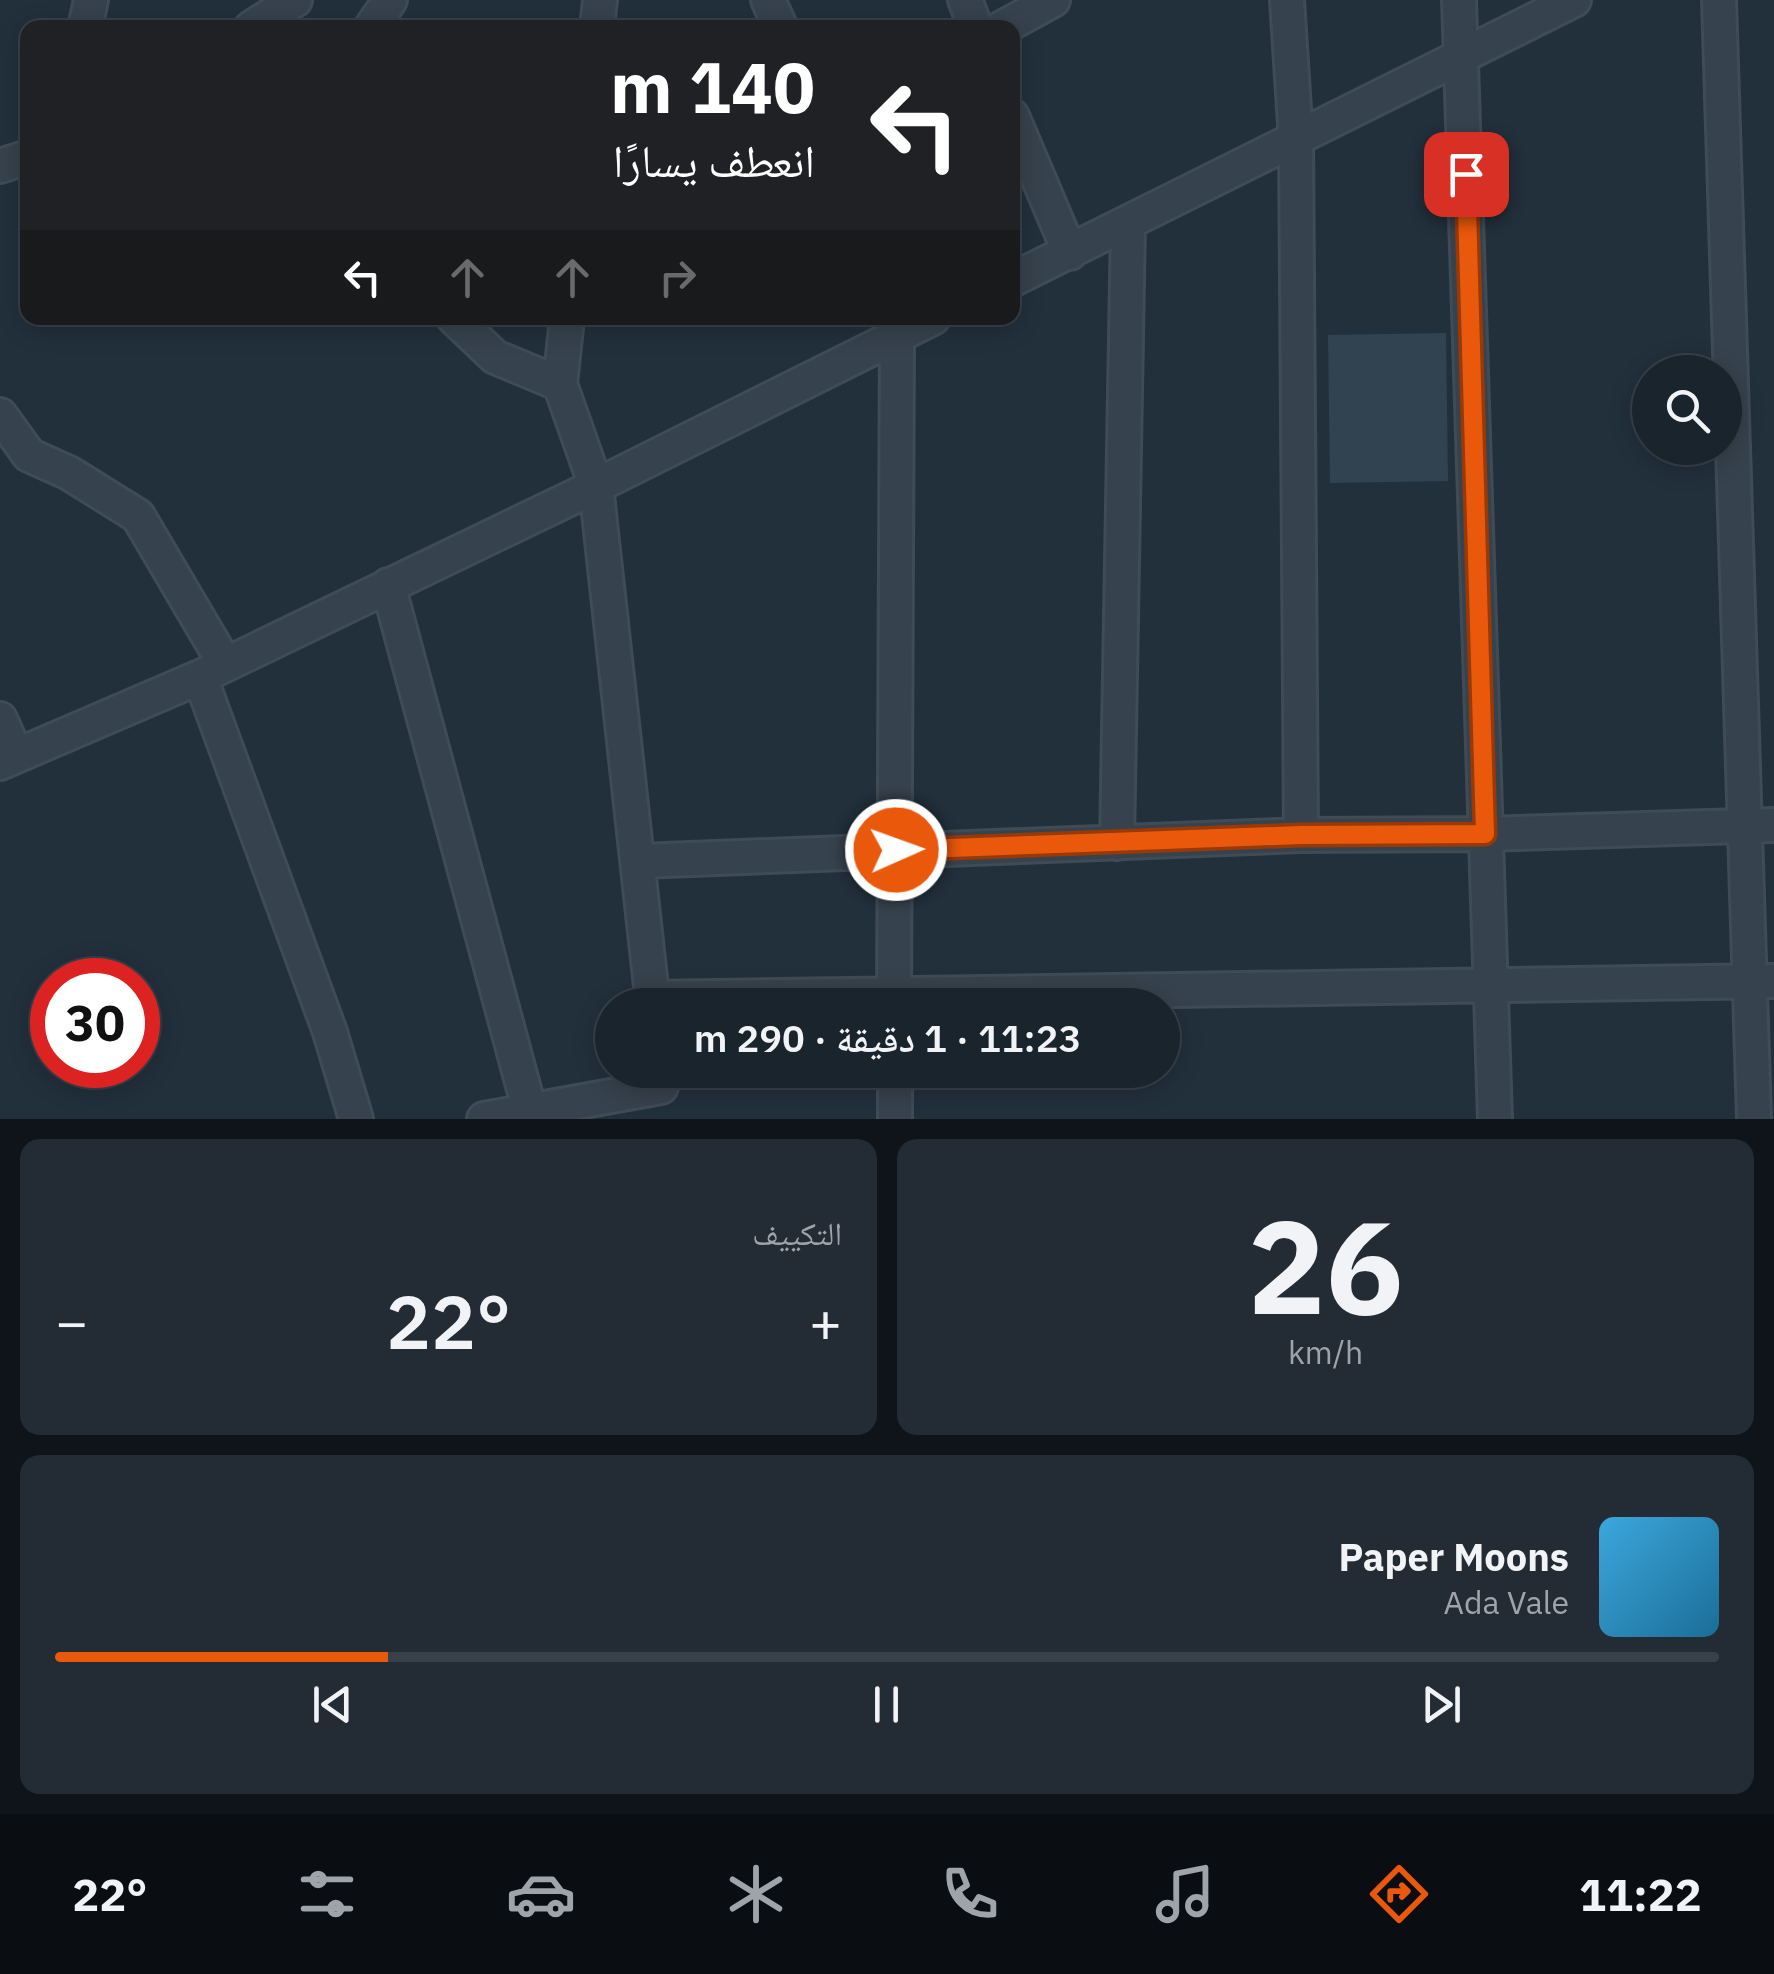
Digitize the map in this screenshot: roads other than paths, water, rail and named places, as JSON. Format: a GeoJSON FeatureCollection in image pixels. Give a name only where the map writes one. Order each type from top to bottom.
{"type":"FeatureCollection","features":[{"type":"Feature","properties":{"kind":"street"},"geometry":{"type":"LineString","coordinates":[[264,20],[295,0]]}},
{"type":"Feature","properties":{"kind":"street"},"geometry":{"type":"LineString","coordinates":[[1017,20],[1053,0]]}},
{"type":"Feature","properties":{"kind":"street"},"geometry":{"type":"LineString","coordinates":[[1287,0],[1296,140],[1301,835]]}},
{"type":"Feature","properties":{"kind":"street"},"geometry":{"type":"LineString","coordinates":[[1458,0],[1496,1119]]}},
{"type":"Feature","properties":{"kind":"street"},"geometry":{"type":"LineString","coordinates":[[1020,276],[1574,0]]}},
{"type":"Feature","properties":{"kind":"street"},"geometry":{"type":"LineString","coordinates":[[1719,0],[1759,826],[1761,981],[1754,1119]]}},
{"type":"Feature","properties":{"kind":"street"},"geometry":{"type":"LineString","coordinates":[[1020,135],[1070,253]]}},
{"type":"Feature","properties":{"kind":"street"},"geometry":{"type":"LineString","coordinates":[[1117,843],[1128,224]]}},
{"type":"Feature","properties":{"kind":"street"},"geometry":{"type":"LineString","coordinates":[[461,325],[495,357],[560,384]]}},
{"type":"Feature","properties":{"kind":"street"},"geometry":{"type":"LineString","coordinates":[[566,325],[560,384],[596,486],[652,988]]}},
{"type":"Feature","properties":{"kind":"street"},"geometry":{"type":"LineString","coordinates":[[0,718],[8,759],[213,670],[596,486],[916,325]]}},
{"type":"Feature","properties":{"kind":"street"},"geometry":{"type":"LineString","coordinates":[[894,988],[896,850],[920,325]]}},
{"type":"Feature","properties":{"kind":"street"},"geometry":{"type":"LineString","coordinates":[[0,415],[29,455],[69,473],[138,516],[213,670],[356,1119]]}},
{"type":"Feature","properties":{"kind":"street"},"geometry":{"type":"LineString","coordinates":[[388,585],[532,1116]]}},
{"type":"Feature","properties":{"kind":"street"},"geometry":{"type":"LineString","coordinates":[[640,861],[1301,835],[1759,826]]}},
{"type":"Feature","properties":{"kind":"street"},"geometry":{"type":"LineString","coordinates":[[1180,993],[1761,981]]}},
{"type":"Feature","properties":{"kind":"street"},"geometry":{"type":"LineString","coordinates":[[895,1088],[896,1119]]}},
{"type":"Feature","properties":{"kind":"street"},"geometry":{"type":"LineString","coordinates":[[484,1119],[532,1116],[661,1092]]}}]}
